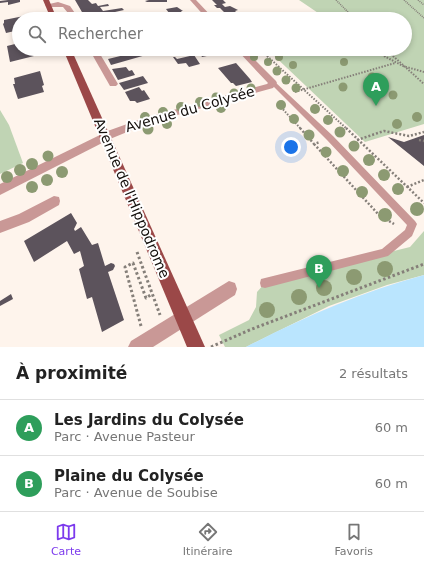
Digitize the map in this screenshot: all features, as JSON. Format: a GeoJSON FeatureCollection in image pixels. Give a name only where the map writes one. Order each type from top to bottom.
{"type":"FeatureCollection","features":[{"type":"Feature","properties":{"kind":"main road"},"geometry":{"type":"LineString","coordinates":[[47,2],[51,12]]}},
{"type":"Feature","properties":{"kind":"main road","name":"Avenue de l'Hippodrome"},"geometry":{"type":"LineString","coordinates":[[70,56],[196,347]]}},
{"type":"Feature","properties":{"kind":"street"},"geometry":{"type":"LineString","coordinates":[[193,0],[204,12]]}},
{"type":"Feature","properties":{"kind":"street"},"geometry":{"type":"LineString","coordinates":[[47,2],[65,5],[69,7],[72,12]]}},
{"type":"Feature","properties":{"kind":"street"},"geometry":{"type":"LineString","coordinates":[[97,56],[112,84]]}},
{"type":"Feature","properties":{"kind":"street"},"geometry":{"type":"LineString","coordinates":[[247,56],[273,83]]}},
{"type":"Feature","properties":{"kind":"street","name":"Avenue du Colysée"},"geometry":{"type":"LineString","coordinates":[[0,190],[106,136],[145,121],[270,86],[273,83]]}},
{"type":"Feature","properties":{"kind":"street"},"geometry":{"type":"LineString","coordinates":[[0,227],[24,218],[54,201]]}},
{"type":"Feature","properties":{"kind":"street"},"geometry":{"type":"LineString","coordinates":[[141,345],[230,289]]}},
{"type":"Feature","properties":{"kind":"lane"},"geometry":{"type":"LineString","coordinates":[[266,283],[385,253],[409,233],[412,224],[273,83]]}},
{"type":"Feature","properties":{"kind":"path"},"geometry":{"type":"LineString","coordinates":[[336,0],[348,12]]}},
{"type":"Feature","properties":{"kind":"path"},"geometry":{"type":"LineString","coordinates":[[404,0],[424,18]]}},
{"type":"Feature","properties":{"kind":"path"},"geometry":{"type":"LineString","coordinates":[[418,0],[424,5]]}},
{"type":"Feature","properties":{"kind":"path"},"geometry":{"type":"LineString","coordinates":[[268,56],[305,89],[424,203]]}},
{"type":"Feature","properties":{"kind":"path"},"geometry":{"type":"LineString","coordinates":[[385,56],[406,68],[424,72]]}},
{"type":"Feature","properties":{"kind":"path"},"geometry":{"type":"LineString","coordinates":[[393,56],[424,84]]}},
{"type":"Feature","properties":{"kind":"path"},"geometry":{"type":"LineString","coordinates":[[286,95],[395,63]]}},
{"type":"Feature","properties":{"kind":"path"},"geometry":{"type":"LineString","coordinates":[[357,140],[384,130],[409,136],[424,132]]}},
{"type":"Feature","properties":{"kind":"path"},"geometry":{"type":"LineString","coordinates":[[419,140],[424,141]]}},
{"type":"Feature","properties":{"kind":"path"},"geometry":{"type":"LineString","coordinates":[[314,144],[379,215],[409,233]]}},
{"type":"Feature","properties":{"kind":"path"},"geometry":{"type":"LineString","coordinates":[[407,187],[424,180]]}},
{"type":"Feature","properties":{"kind":"path"},"geometry":{"type":"LineString","coordinates":[[141,345],[125,267],[133,263],[146,298],[152,294],[171,290]]}},
{"type":"Feature","properties":{"kind":"path"},"geometry":{"type":"LineString","coordinates":[[211,347],[252,329],[424,264]]}},
{"type":"Feature","properties":{"kind":"path"},"geometry":{"type":"LineString","coordinates":[[145,272],[156,303]]}},
{"type":"Feature","properties":{"kind":"green space"},"geometry":{"type":"Polygon","coordinates":[[[299,0],[424,0],[424,124],[365,142],[274,56],[412,56],[412,12],[317,12],[299,0]]]}},
{"type":"Feature","properties":{"kind":"green space"},"geometry":{"type":"Polygon","coordinates":[[[0,110],[9,125],[23,163],[0,174],[0,110]]]}},
{"type":"Feature","properties":{"kind":"green space"},"geometry":{"type":"Polygon","coordinates":[[[424,231],[424,275],[387,285],[329,306],[246,347],[225,347],[219,335],[249,320],[256,307],[257,292],[265,283],[410,247],[424,231]]]}},
{"type":"Feature","properties":{"kind":"water"},"geometry":{"type":"Polygon","coordinates":[[[424,275],[424,347],[246,347],[289,325],[355,297],[424,275]]]}},
{"type":"Feature","properties":{"kind":"building"},"geometry":{"type":"Polygon","coordinates":[[[20,0],[20,2],[8,5],[8,2],[0,3],[0,1],[20,0]]]}},
{"type":"Feature","properties":{"kind":"building"},"geometry":{"type":"Polygon","coordinates":[[[75,0],[88,0],[92,4],[96,3],[98,6],[108,4],[109,6],[100,7],[103,11],[122,8],[124,10],[115,12],[82,12],[75,0]]]}},
{"type":"Feature","properties":{"kind":"building"},"geometry":{"type":"Polygon","coordinates":[[[167,0],[167,2],[145,1],[167,0]]]}},
{"type":"Feature","properties":{"kind":"building"},"geometry":{"type":"Polygon","coordinates":[[[212,0],[223,0],[226,3],[222,4],[225,7],[230,6],[238,10],[235,11],[236,12],[224,12],[214,5],[217,5],[212,0]]]}},
{"type":"Feature","properties":{"kind":"building"},"geometry":{"type":"Polygon","coordinates":[[[177,7],[183,11],[168,12],[166,9],[177,7]]]}},
{"type":"Feature","properties":{"kind":"building"},"geometry":{"type":"Polygon","coordinates":[[[12,18],[12,32],[6,33],[3,24],[4,20],[12,18]]]}},
{"type":"Feature","properties":{"kind":"building"},"geometry":{"type":"Polygon","coordinates":[[[12,45],[12,56],[34,56],[10,62],[7,46],[12,45]]]}},
{"type":"Feature","properties":{"kind":"building"},"geometry":{"type":"Polygon","coordinates":[[[120,56],[142,56],[111,65],[108,59],[120,56]]]}},
{"type":"Feature","properties":{"kind":"building"},"geometry":{"type":"Polygon","coordinates":[[[195,56],[200,64],[189,67],[186,63],[178,64],[173,57],[177,59],[195,56]]]}},
{"type":"Feature","properties":{"kind":"building"},"geometry":{"type":"Polygon","coordinates":[[[236,63],[252,82],[236,86],[231,83],[218,68],[236,63]]]}},
{"type":"Feature","properties":{"kind":"building"},"geometry":{"type":"Polygon","coordinates":[[[126,67],[129,71],[132,70],[135,75],[118,80],[112,69],[126,67]]]}},
{"type":"Feature","properties":{"kind":"building"},"geometry":{"type":"Polygon","coordinates":[[[40,71],[44,85],[42,86],[44,92],[18,99],[13,84],[15,84],[14,78],[40,71]]]}},
{"type":"Feature","properties":{"kind":"building"},"geometry":{"type":"Polygon","coordinates":[[[143,76],[148,83],[124,90],[119,83],[143,76]]]}},
{"type":"Feature","properties":{"kind":"building"},"geometry":{"type":"Polygon","coordinates":[[[139,87],[142,91],[144,90],[150,99],[137,103],[135,101],[130,101],[125,92],[139,87]]]}},
{"type":"Feature","properties":{"kind":"building"},"geometry":{"type":"Polygon","coordinates":[[[424,135],[424,166],[388,137],[404,142],[424,135]]]}},
{"type":"Feature","properties":{"kind":"building"},"geometry":{"type":"Polygon","coordinates":[[[71,213],[77,223],[74,229],[75,231],[81,227],[92,245],[98,243],[105,266],[111,263],[115,266],[113,270],[108,272],[124,320],[102,332],[92,297],[87,299],[79,269],[84,266],[80,251],[74,254],[67,241],[34,262],[24,241],[71,213]]]}},
{"type":"Feature","properties":{"kind":"building"},"geometry":{"type":"Polygon","coordinates":[[[11,294],[13,299],[0,306],[0,301],[11,294]]]}},
{"type":"Feature","properties":{"kind":"place","name":"Les Jardins du Colysée"},"geometry":{"type":"Point","coordinates":[376,106]}},
{"type":"Feature","properties":{"kind":"place","name":"Plaine du Colysée"},"geometry":{"type":"Point","coordinates":[319,288]}}]}
